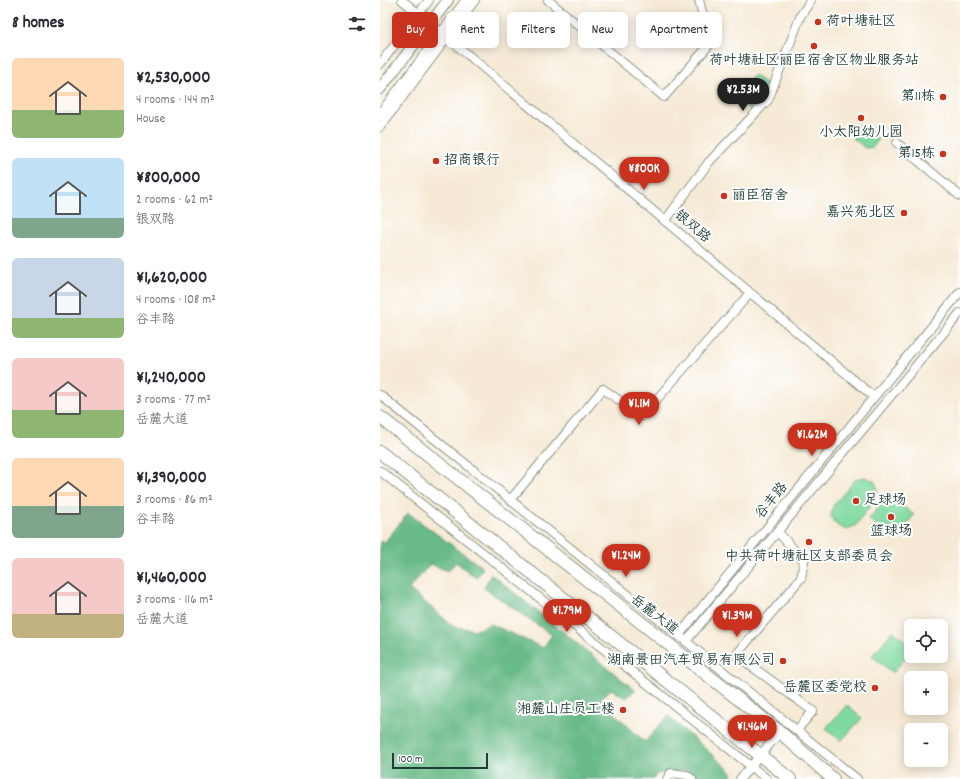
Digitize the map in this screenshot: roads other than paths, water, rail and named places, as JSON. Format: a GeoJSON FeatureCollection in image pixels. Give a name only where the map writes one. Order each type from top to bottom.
{"type":"FeatureCollection","features":[{"type":"Feature","properties":{"kind":"highway","name":"岳麓大道"},"geometry":{"type":"LineString","coordinates":[[380,417],[780,732],[833,779]]}},
{"type":"Feature","properties":{"kind":"highway"},"geometry":{"type":"LineString","coordinates":[[380,452],[790,779]]}},
{"type":"Feature","properties":{"kind":"main road"},"geometry":{"type":"LineString","coordinates":[[438,13],[448,0]]}},
{"type":"Feature","properties":{"kind":"main road"},"geometry":{"type":"LineString","coordinates":[[380,114],[445,35],[467,0]]}},
{"type":"Feature","properties":{"kind":"main road"},"geometry":{"type":"LineString","coordinates":[[380,89],[412,48]]}},
{"type":"Feature","properties":{"kind":"street","name":"银双路"},"geometry":{"type":"LineString","coordinates":[[402,0],[416,12]]}},
{"type":"Feature","properties":{"kind":"street"},"geometry":{"type":"LineString","coordinates":[[420,12],[429,0]]}},
{"type":"Feature","properties":{"kind":"street"},"geometry":{"type":"LineString","coordinates":[[380,127],[445,35],[475,0]]}},
{"type":"Feature","properties":{"kind":"street"},"geometry":{"type":"LineString","coordinates":[[548,0],[664,98],[710,44],[699,0]]}},
{"type":"Feature","properties":{"kind":"street"},"geometry":{"type":"LineString","coordinates":[[665,221],[709,162],[768,100],[801,15],[811,0]]}},
{"type":"Feature","properties":{"kind":"street","name":"银双路"},"geometry":{"type":"LineString","coordinates":[[438,30],[874,397]]}},
{"type":"Feature","properties":{"kind":"street"},"geometry":{"type":"LineString","coordinates":[[380,64],[392,48]]}},
{"type":"Feature","properties":{"kind":"street"},"geometry":{"type":"LineString","coordinates":[[897,143],[960,196]]}},
{"type":"Feature","properties":{"kind":"street","name":"谷丰路"},"geometry":{"type":"LineString","coordinates":[[680,634],[960,292]]}},
{"type":"Feature","properties":{"kind":"street"},"geometry":{"type":"LineString","coordinates":[[511,499],[603,390],[642,416],[750,293]]}},
{"type":"Feature","properties":{"kind":"street","name":"谷丰路"},"geometry":{"type":"LineString","coordinates":[[687,640],[960,313]]}},
{"type":"Feature","properties":{"kind":"street"},"geometry":{"type":"LineString","coordinates":[[380,395],[680,634],[857,779]]}},
{"type":"Feature","properties":{"kind":"street"},"geometry":{"type":"LineString","coordinates":[[380,471],[767,779]]}},
{"type":"Feature","properties":{"kind":"street"},"geometry":{"type":"LineString","coordinates":[[778,532],[804,561],[801,578],[736,655],[813,711],[798,730]]}},
{"type":"Feature","properties":{"kind":"street"},"geometry":{"type":"LineString","coordinates":[[740,779],[780,732]]}},
{"type":"Feature","properties":{"kind":"street"},"geometry":{"type":"LineString","coordinates":[[667,779],[671,773],[687,775],[692,779]]}},
{"type":"Feature","properties":{"kind":"place","name":"荷叶塘社区"},"geometry":{"type":"Point","coordinates":[818,22]}},
{"type":"Feature","properties":{"kind":"place","name":"荷叶塘社区丽臣宿舍区物业服务站"},"geometry":{"type":"Point","coordinates":[814,46]}},
{"type":"Feature","properties":{"kind":"place","name":"第11栋"},"geometry":{"type":"Point","coordinates":[943,97]}},
{"type":"Feature","properties":{"kind":"place","name":"小太阳幼儿园"},"geometry":{"type":"Point","coordinates":[861,118]}},
{"type":"Feature","properties":{"kind":"place","name":"第15栋"},"geometry":{"type":"Point","coordinates":[943,154]}},
{"type":"Feature","properties":{"kind":"place","name":"招商银行"},"geometry":{"type":"Point","coordinates":[436,161]}},
{"type":"Feature","properties":{"kind":"place","name":"丽臣宿舍"},"geometry":{"type":"Point","coordinates":[724,196]}},
{"type":"Feature","properties":{"kind":"place","name":"嘉兴苑北区"},"geometry":{"type":"Point","coordinates":[904,213]}},
{"type":"Feature","properties":{"kind":"place","name":"足球场"},"geometry":{"type":"Point","coordinates":[856,501]}},
{"type":"Feature","properties":{"kind":"place","name":"篮球场"},"geometry":{"type":"Point","coordinates":[891,517]}},
{"type":"Feature","properties":{"kind":"place","name":"中共荷叶塘社区支部委员会"},"geometry":{"type":"Point","coordinates":[809,542]}},
{"type":"Feature","properties":{"kind":"place","name":"湖南景田汽车贸易有限公司"},"geometry":{"type":"Point","coordinates":[783,661]}},
{"type":"Feature","properties":{"kind":"place","name":"岳麓区委党校"},"geometry":{"type":"Point","coordinates":[875,688]}},
{"type":"Feature","properties":{"kind":"place","name":"湘麓山庄员工楼"},"geometry":{"type":"Point","coordinates":[623,710]}}]}
